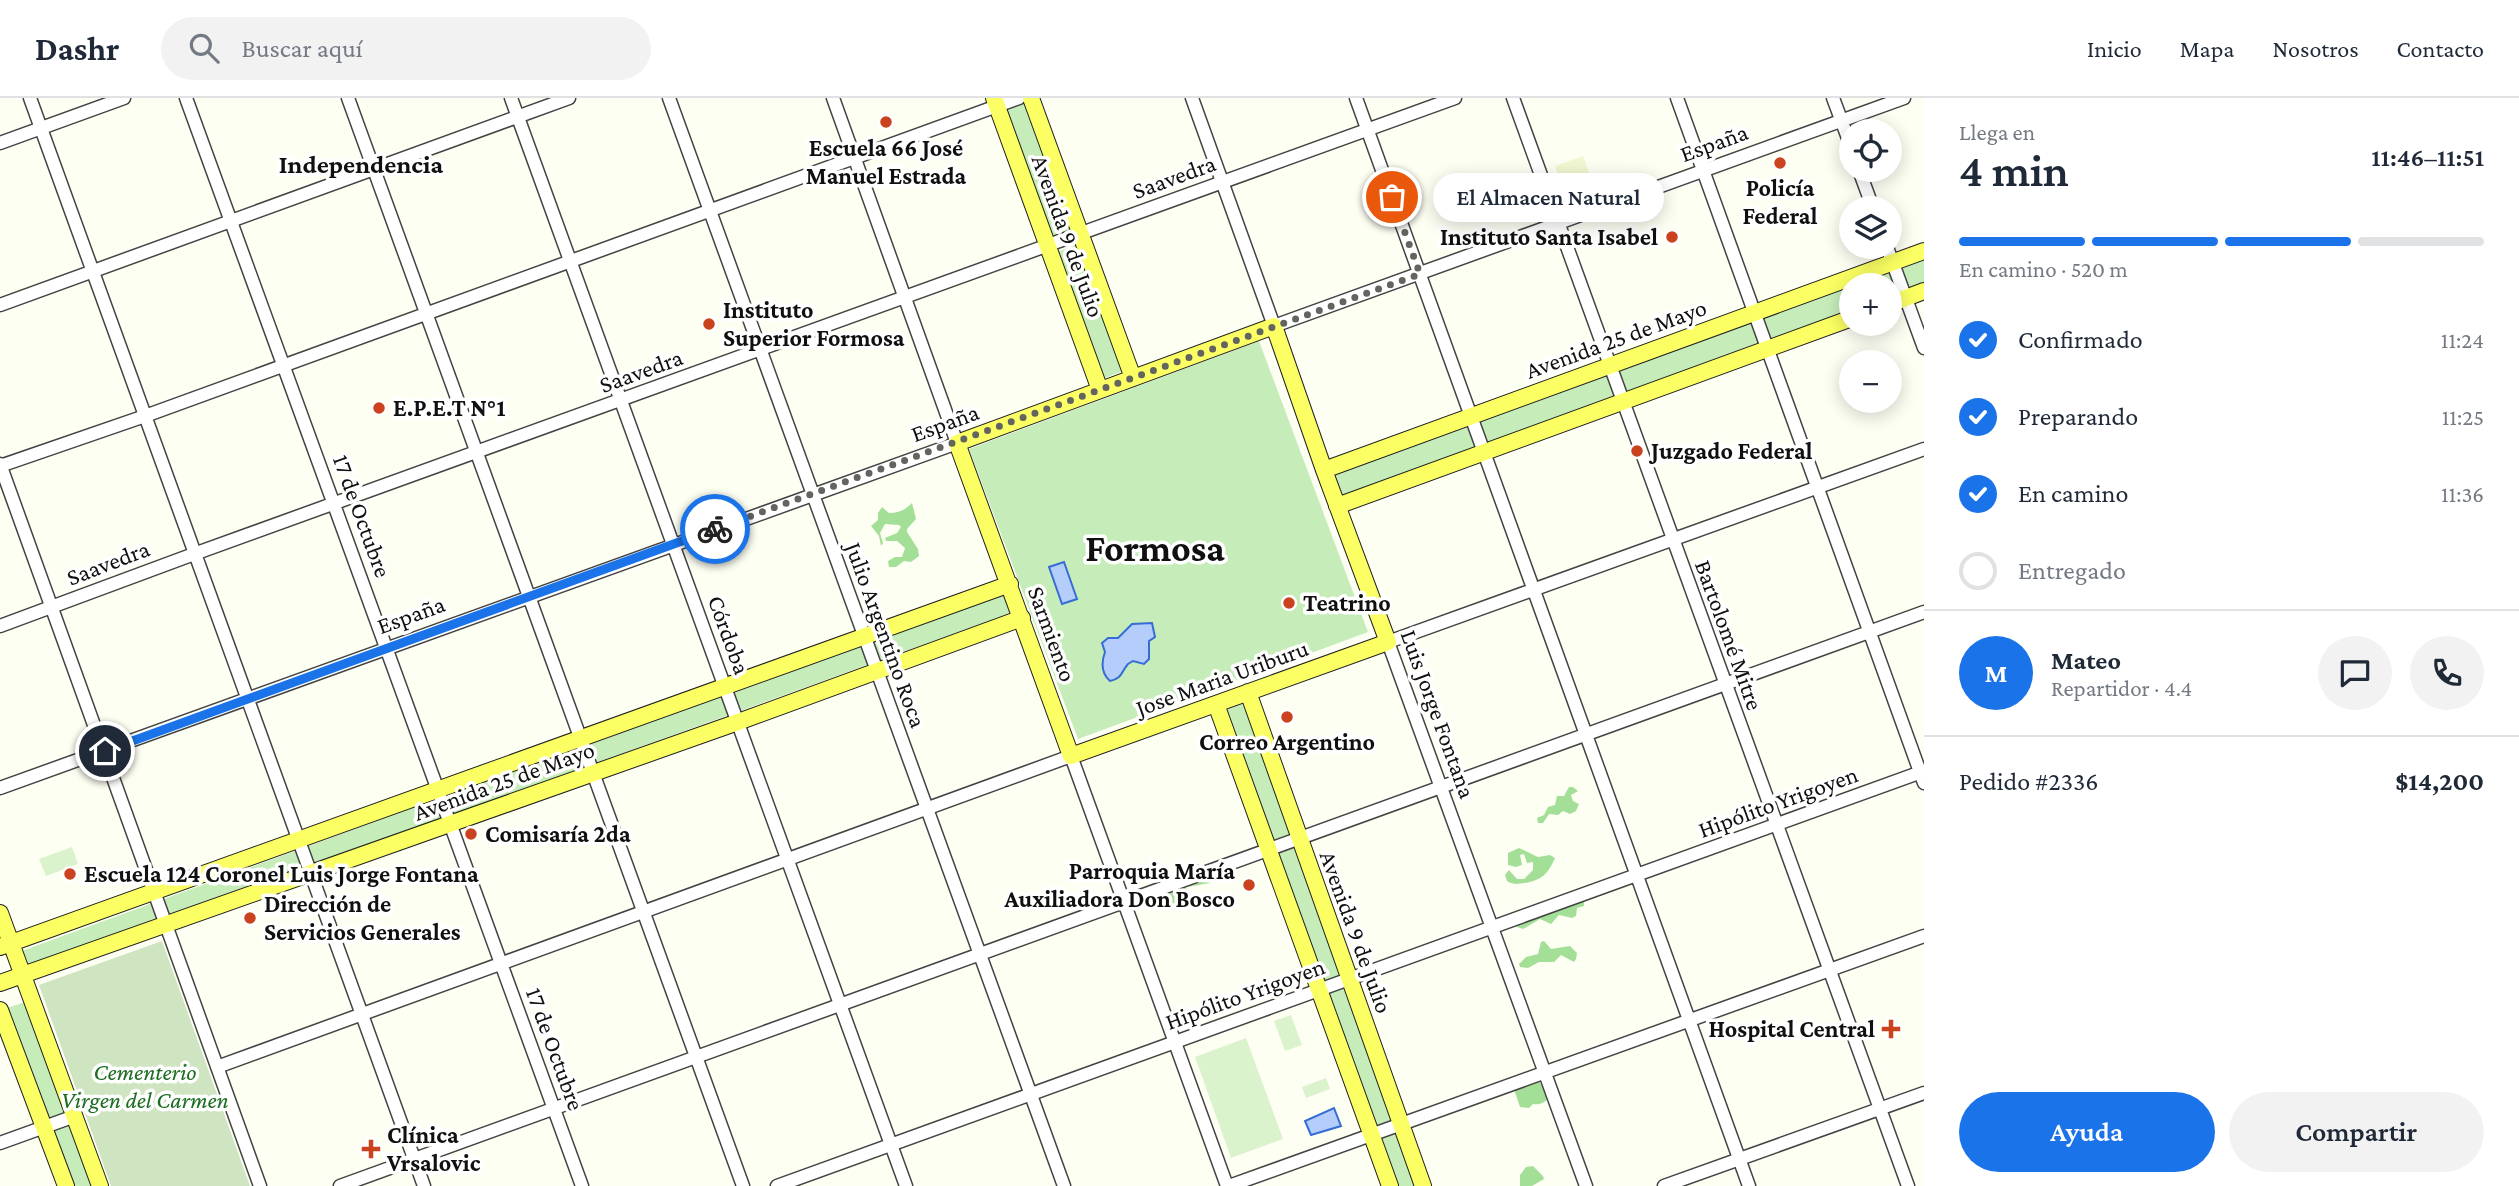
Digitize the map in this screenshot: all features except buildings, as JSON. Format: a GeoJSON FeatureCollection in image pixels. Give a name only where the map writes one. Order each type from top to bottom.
{"type":"FeatureCollection","features":[{"type":"Feature","properties":{"kind":"main road","name":"Avenida 9 de Julio"},"geometry":{"type":"LineString","coordinates":[[1031,98],[1133,378]]}},
{"type":"Feature","properties":{"kind":"main road","name":"Avenida 9 de Julio"},"geometry":{"type":"LineString","coordinates":[[996,102],[1100,390]]}},
{"type":"Feature","properties":{"kind":"main road","name":"Avenida 25 de Mayo"},"geometry":{"type":"LineString","coordinates":[[1902,254],[1924,251]]}},
{"type":"Feature","properties":{"kind":"main road","name":"Avenida 25 de Mayo"},"geometry":{"type":"LineString","coordinates":[[1324,470],[1753,313],[1881,259]]}},
{"type":"Feature","properties":{"kind":"main road"},"geometry":{"type":"LineString","coordinates":[[1902,300],[1924,291]]}},
{"type":"Feature","properties":{"kind":"main road"},"geometry":{"type":"LineString","coordinates":[[1337,506],[1839,323]]}},
{"type":"Feature","properties":{"kind":"main road","name":"España"},"geometry":{"type":"LineString","coordinates":[[957,443],[1274,326]]}},
{"type":"Feature","properties":{"kind":"main road","name":"Luis Jorge Fontana"},"geometry":{"type":"LineString","coordinates":[[1274,326],[1388,642]]}},
{"type":"Feature","properties":{"kind":"main road","name":"Sarmiento"},"geometry":{"type":"LineString","coordinates":[[957,443],[1072,757]]}},
{"type":"Feature","properties":{"kind":"main road","name":"Avenida 25 de Mayo"},"geometry":{"type":"LineString","coordinates":[[5,945],[1010,584]]}},
{"type":"Feature","properties":{"kind":"main road","name":"Avenida 25 de Mayo"},"geometry":{"type":"LineString","coordinates":[[0,983],[738,722],[1022,618]]}},
{"type":"Feature","properties":{"kind":"main road","name":"Jose Maria Uriburu"},"geometry":{"type":"LineString","coordinates":[[1072,757],[1388,642]]}},
{"type":"Feature","properties":{"kind":"main road","name":"Avenida 9 de Julio"},"geometry":{"type":"LineString","coordinates":[[1248,692],[1423,1186]]}},
{"type":"Feature","properties":{"kind":"main road"},"geometry":{"type":"LineString","coordinates":[[1216,704],[1390,1186]]}},
{"type":"Feature","properties":{"kind":"main road"},"geometry":{"type":"LineString","coordinates":[[0,913],[5,945],[23,976],[100,1186]]}},
{"type":"Feature","properties":{"kind":"main road"},"geometry":{"type":"LineString","coordinates":[[0,1010],[66,1186]]}},
{"type":"Feature","properties":{"kind":"street"},"geometry":{"type":"LineString","coordinates":[[30,98],[424,1186]]}},
{"type":"Feature","properties":{"kind":"street"},"geometry":{"type":"LineString","coordinates":[[0,143],[124,98]]}},
{"type":"Feature","properties":{"kind":"street","name":"17 de Octubre"},"geometry":{"type":"LineString","coordinates":[[186,98],[582,1186]]}},
{"type":"Feature","properties":{"kind":"street"},"geometry":{"type":"LineString","coordinates":[[348,98],[743,1186]]}},
{"type":"Feature","properties":{"kind":"street","name":"Córdoba"},"geometry":{"type":"LineString","coordinates":[[511,98],[906,1186]]}},
{"type":"Feature","properties":{"kind":"street"},"geometry":{"type":"LineString","coordinates":[[0,304],[569,98]]}},
{"type":"Feature","properties":{"kind":"street","name":"Julio Argentino Roca"},"geometry":{"type":"LineString","coordinates":[[669,98],[1064,1186]]}},
{"type":"Feature","properties":{"kind":"street","name":"Sarmiento"},"geometry":{"type":"LineString","coordinates":[[833,98],[957,443]]}},
{"type":"Feature","properties":{"kind":"street"},"geometry":{"type":"LineString","coordinates":[[260,1186],[156,891],[0,465],[145,416],[855,159],[996,102],[1019,98]]}},
{"type":"Feature","properties":{"kind":"street","name":"Luis Jorge Fontana"},"geometry":{"type":"LineString","coordinates":[[1192,98],[1274,326]]}},
{"type":"Feature","properties":{"kind":"street"},"geometry":{"type":"LineString","coordinates":[[1356,98],[1749,1186]]}},
{"type":"Feature","properties":{"kind":"street","name":"Saavedra"},"geometry":{"type":"LineString","coordinates":[[0,626],[1455,98]]}},
{"type":"Feature","properties":{"kind":"street","name":"Bartolomé Mitre"},"geometry":{"type":"LineString","coordinates":[[1513,98],[1908,1186]]}},
{"type":"Feature","properties":{"kind":"street"},"geometry":{"type":"LineString","coordinates":[[1677,98],[1923,776]]}},
{"type":"Feature","properties":{"kind":"street"},"geometry":{"type":"LineString","coordinates":[[1833,98],[1840,119]]}},
{"type":"Feature","properties":{"kind":"street","name":"España"},"geometry":{"type":"LineString","coordinates":[[1846,119],[1904,98]]}},
{"type":"Feature","properties":{"kind":"street","name":"España"},"geometry":{"type":"LineString","coordinates":[[1274,326],[1839,122]]}},
{"type":"Feature","properties":{"kind":"street"},"geometry":{"type":"LineString","coordinates":[[1891,259],[1924,348]]}},
{"type":"Feature","properties":{"kind":"street","name":"España"},"geometry":{"type":"LineString","coordinates":[[0,788],[957,443]]}},
{"type":"Feature","properties":{"kind":"street"},"geometry":{"type":"LineString","coordinates":[[1388,642],[1924,449]]}},
{"type":"Feature","properties":{"kind":"street"},"geometry":{"type":"LineString","coordinates":[[340,1186],[1924,612]]}},
{"type":"Feature","properties":{"kind":"street","name":"Luis Jorge Fontana"},"geometry":{"type":"LineString","coordinates":[[1388,642],[1586,1186]]}},
{"type":"Feature","properties":{"kind":"street"},"geometry":{"type":"LineString","coordinates":[[218,1067],[1072,757]]}},
{"type":"Feature","properties":{"kind":"street","name":"Sarmiento"},"geometry":{"type":"LineString","coordinates":[[1072,757],[1228,1186]]}},
{"type":"Feature","properties":{"kind":"street","name":"Hipólito Yrigoyen"},"geometry":{"type":"LineString","coordinates":[[777,1186],[1776,825],[1923,776]]}},
{"type":"Feature","properties":{"kind":"street"},"geometry":{"type":"LineString","coordinates":[[1228,1186],[1924,936]]}},
{"type":"Feature","properties":{"kind":"street"},"geometry":{"type":"LineString","coordinates":[[1664,1186],[1924,1093]]}},
{"type":"Feature","properties":{"kind":"street"},"geometry":{"type":"LineString","coordinates":[[0,1143],[75,1116]]}},
{"type":"Feature","properties":{"kind":"green space"},"geometry":{"type":"Polygon","coordinates":[[[1029,103],[1072,228],[1054,236],[1049,236],[1006,110],[1029,103]]]}},
{"type":"Feature","properties":{"kind":"green space"},"geometry":{"type":"Polygon","coordinates":[[[1583,156],[1589,173],[1561,182],[1555,166],[1583,156]]]}},
{"type":"Feature","properties":{"kind":"green space"},"geometry":{"type":"Polygon","coordinates":[[[1080,245],[1123,371],[1105,378],[1100,378],[1057,252],[1080,245]]]}},
{"type":"Feature","properties":{"kind":"green space"},"geometry":{"type":"Polygon","coordinates":[[[1924,259],[1924,283],[1902,291],[1902,273],[1886,273],[1924,259]]]}},
{"type":"Feature","properties":{"kind":"green space"},"geometry":{"type":"Polygon","coordinates":[[[1839,290],[1839,314],[1341,496],[1333,475],[1839,290]]]}},
{"type":"Feature","properties":{"kind":"green space"},"geometry":{"type":"Polygon","coordinates":[[[1259,341],[1368,632],[1078,739],[969,449],[1259,341]]]}},
{"type":"Feature","properties":{"kind":"green space"},"geometry":{"type":"Polygon","coordinates":[[[912,503],[916,519],[907,532],[918,549],[919,556],[911,562],[904,561],[896,567],[889,567],[888,561],[902,557],[905,548],[897,541],[886,541],[885,538],[897,533],[901,527],[885,524],[880,533],[883,543],[881,546],[879,536],[871,526],[878,520],[882,507],[893,513],[902,511],[912,503]]]}},
{"type":"Feature","properties":{"kind":"green space"},"geometry":{"type":"Polygon","coordinates":[[[1003,592],[1011,613],[25,969],[19,952],[1003,592]]]}},
{"type":"Feature","properties":{"kind":"green space"},"geometry":{"type":"Polygon","coordinates":[[[1245,702],[1419,1186],[1395,1186],[1223,710],[1245,702]]]}},
{"type":"Feature","properties":{"kind":"green space"},"geometry":{"type":"Polygon","coordinates":[[[1569,787],[1578,791],[1571,795],[1573,801],[1579,804],[1576,811],[1570,814],[1563,811],[1558,815],[1549,814],[1543,823],[1538,823],[1537,818],[1544,815],[1548,807],[1555,805],[1557,796],[1564,796],[1569,787]]]}},
{"type":"Feature","properties":{"kind":"green space"},"geometry":{"type":"Polygon","coordinates":[[[72,847],[78,864],[46,876],[39,859],[72,847]]]}},
{"type":"Feature","properties":{"kind":"green space"},"geometry":{"type":"Polygon","coordinates":[[[1519,848],[1538,857],[1550,855],[1555,858],[1540,878],[1525,883],[1512,883],[1507,881],[1505,875],[1509,870],[1517,879],[1524,879],[1533,870],[1533,862],[1527,863],[1524,854],[1520,855],[1522,865],[1508,865],[1508,853],[1519,848]]]}},
{"type":"Feature","properties":{"kind":"green space"},"geometry":{"type":"Polygon","coordinates":[[[1198,864],[1220,873],[1210,883],[1187,887],[1176,906],[1160,905],[1150,909],[1136,903],[1192,873],[1186,869],[1187,866],[1198,864]]]}},
{"type":"Feature","properties":{"kind":"green space"},"geometry":{"type":"Polygon","coordinates":[[[1584,900],[1584,906],[1577,908],[1576,916],[1572,918],[1559,915],[1551,924],[1540,919],[1523,929],[1517,927],[1517,924],[1584,900]]]}},
{"type":"Feature","properties":{"kind":"green space","name":"Cementerio Virgen del Carmen"},"geometry":{"type":"Polygon","coordinates":[[[162,941],[250,1186],[111,1186],[39,985],[162,941]]]}},
{"type":"Feature","properties":{"kind":"green space"},"geometry":{"type":"Polygon","coordinates":[[[1544,941],[1551,949],[1570,946],[1577,953],[1576,959],[1574,962],[1561,955],[1554,962],[1539,962],[1528,968],[1520,967],[1519,964],[1526,957],[1538,954],[1541,942],[1544,941]]]}},
{"type":"Feature","properties":{"kind":"green space"},"geometry":{"type":"Polygon","coordinates":[[[25,1002],[92,1186],[69,1186],[4,1009],[25,1002]]]}},
{"type":"Feature","properties":{"kind":"green space"},"geometry":{"type":"Polygon","coordinates":[[[1291,1015],[1302,1045],[1285,1051],[1274,1021],[1291,1015]]]}},
{"type":"Feature","properties":{"kind":"green space"},"geometry":{"type":"Polygon","coordinates":[[[1246,1038],[1283,1139],[1231,1158],[1195,1057],[1246,1038]]]}},
{"type":"Feature","properties":{"kind":"green space"},"geometry":{"type":"Polygon","coordinates":[[[1326,1078],[1330,1089],[1306,1098],[1302,1087],[1326,1078]]]}},
{"type":"Feature","properties":{"kind":"green space"},"geometry":{"type":"Polygon","coordinates":[[[1538,1080],[1549,1097],[1529,1108],[1520,1107],[1513,1086],[1538,1080]]]}},
{"type":"Feature","properties":{"kind":"green space"},"geometry":{"type":"Polygon","coordinates":[[[1533,1166],[1544,1179],[1532,1186],[1520,1186],[1520,1175],[1526,1167],[1533,1166]]]}},
{"type":"Feature","properties":{"kind":"water"},"geometry":{"type":"Polygon","coordinates":[[[1064,562],[1077,599],[1062,604],[1049,567],[1064,562]]]}},
{"type":"Feature","properties":{"kind":"water"},"geometry":{"type":"Polygon","coordinates":[[[1152,623],[1155,637],[1149,641],[1149,659],[1144,664],[1133,661],[1119,677],[1110,681],[1103,668],[1105,652],[1102,643],[1108,638],[1118,638],[1132,624],[1152,623]]]}},
{"type":"Feature","properties":{"kind":"water"},"geometry":{"type":"Polygon","coordinates":[[[1334,1108],[1341,1126],[1311,1135],[1305,1121],[1334,1108]]]}},
{"type":"Feature","properties":{"kind":"way so far"},"geometry":{"type":"LineString","coordinates":[[715,529],[1420,274],[1392,197]]}},
{"type":"Feature","properties":{"kind":"place","name":"Escuela 66 José Manuel Estrada"},"geometry":{"type":"Point","coordinates":[886,122]}},
{"type":"Feature","properties":{"kind":"place","name":"Policía Federal"},"geometry":{"type":"Point","coordinates":[1780,163]}},
{"type":"Feature","properties":{"kind":"place","name":"El Almacen Natural"},"geometry":{"type":"Point","coordinates":[1392,197]}},
{"type":"Feature","properties":{"kind":"place","name":"Instituto Santa Isabel"},"geometry":{"type":"Point","coordinates":[1672,237]}},
{"type":"Feature","properties":{"kind":"place","name":"Instituto Superior Formosa"},"geometry":{"type":"Point","coordinates":[709,324]}},
{"type":"Feature","properties":{"kind":"place","name":"E.P.E.T N°1"},"geometry":{"type":"Point","coordinates":[379,408]}},
{"type":"Feature","properties":{"kind":"place","name":"Juzgado Federal"},"geometry":{"type":"Point","coordinates":[1637,451]}},
{"type":"Feature","properties":{"kind":"place","name":"Teatrino"},"geometry":{"type":"Point","coordinates":[1289,603]}},
{"type":"Feature","properties":{"kind":"place","name":"Correo Argentino"},"geometry":{"type":"Point","coordinates":[1287,717]}},
{"type":"Feature","properties":{"kind":"place","name":"Comisaría 2da"},"geometry":{"type":"Point","coordinates":[471,834]}},
{"type":"Feature","properties":{"kind":"place","name":"Escuela 124 Coronel Luis Jorge Fontana"},"geometry":{"type":"Point","coordinates":[70,874]}},
{"type":"Feature","properties":{"kind":"place","name":"Parroquia María Auxiliadora Don Bosco"},"geometry":{"type":"Point","coordinates":[1249,885]}},
{"type":"Feature","properties":{"kind":"place","name":"Dirección de Servicios Generales"},"geometry":{"type":"Point","coordinates":[250,918]}},
{"type":"Feature","properties":{"kind":"place","name":"Hospital Central"},"geometry":{"type":"Point","coordinates":[1891,1029]}},
{"type":"Feature","properties":{"kind":"place","name":"Clínica Vrsalovic"},"geometry":{"type":"Point","coordinates":[371,1149]}},
{"type":"Feature","properties":{"kind":"district","name":"Independencia"},"geometry":{"type":"Point","coordinates":[361,164]}},
{"type":"Feature","properties":{"kind":"district","name":"Formosa"},"geometry":{"type":"Point","coordinates":[1155,548]}},
{"type":"Feature","properties":{"kind":"route"},"geometry":{"type":"LineString","coordinates":[[105,751],[715,529]]}}]}
